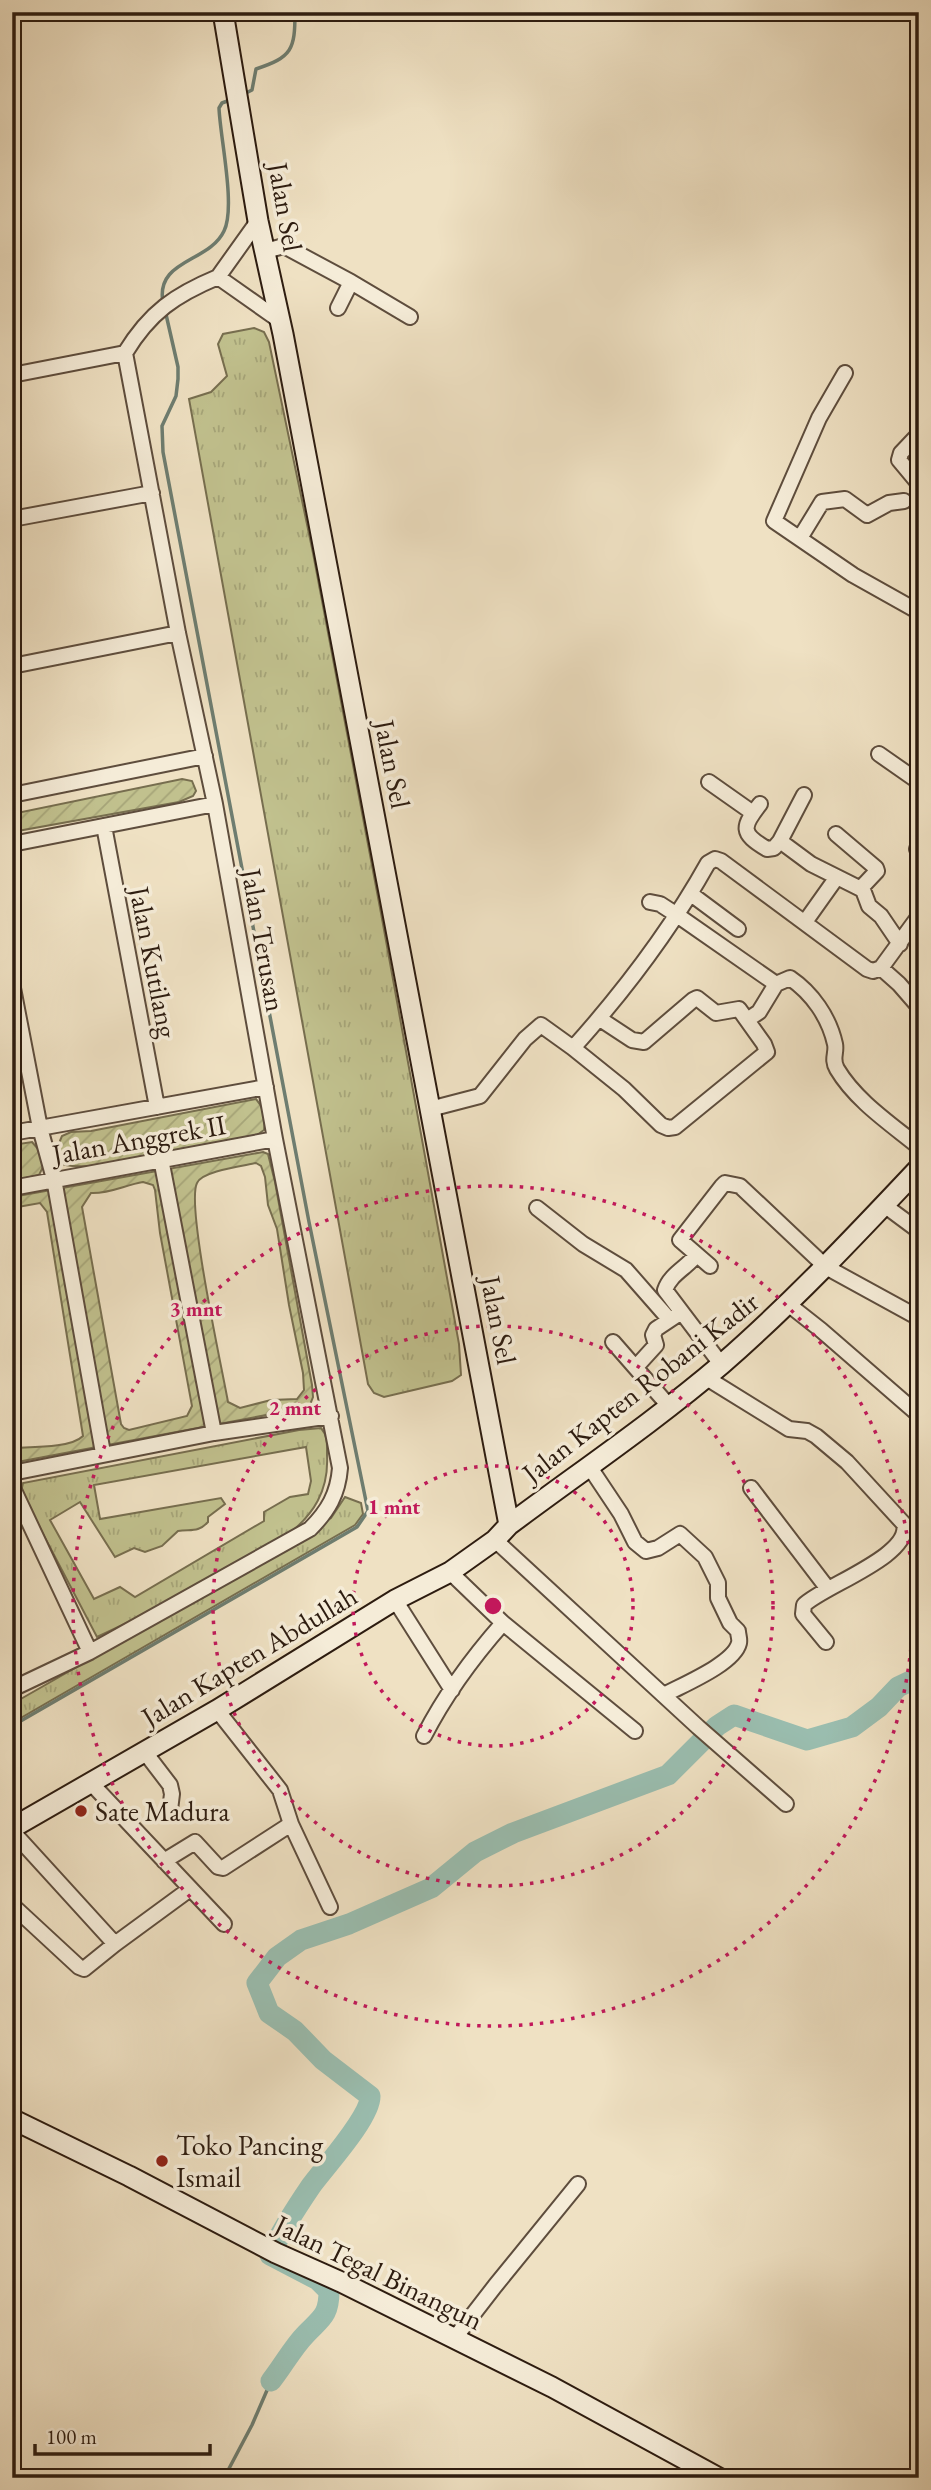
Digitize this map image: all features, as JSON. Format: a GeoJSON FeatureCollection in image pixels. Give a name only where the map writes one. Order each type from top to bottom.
{"type":"FeatureCollection","features":[{"type":"Feature","properties":{"kind":"street","name":"Jalan Sel"},"geometry":{"type":"LineString","coordinates":[[223,12],[258,221],[430,1110],[502,1533]]}},
{"type":"Feature","properties":{"kind":"street"},"geometry":{"type":"LineString","coordinates":[[12,374],[125,353],[140,328],[164,306],[190,289],[218,276],[258,221]]}},
{"type":"Feature","properties":{"kind":"street"},"geometry":{"type":"LineString","coordinates":[[265,251],[284,246],[410,317]]}},
{"type":"Feature","properties":{"kind":"street"},"geometry":{"type":"LineString","coordinates":[[218,276],[279,320]]}},
{"type":"Feature","properties":{"kind":"street"},"geometry":{"type":"LineString","coordinates":[[338,308],[351,282]]}},
{"type":"Feature","properties":{"kind":"street","name":"Jalan Terusan"},"geometry":{"type":"LineString","coordinates":[[90,1652],[310,1529],[329,1507],[340,1468],[275,1139],[215,804],[178,634],[125,353]]}},
{"type":"Feature","properties":{"kind":"street"},"geometry":{"type":"LineString","coordinates":[[845,373],[819,418],[774,521],[853,575],[919,612]]}},
{"type":"Feature","properties":{"kind":"street"},"geometry":{"type":"LineString","coordinates":[[919,434],[901,453],[899,460],[919,484]]}},
{"type":"Feature","properties":{"kind":"street"},"geometry":{"type":"LineString","coordinates":[[12,519],[152,493]]}},
{"type":"Feature","properties":{"kind":"street"},"geometry":{"type":"LineString","coordinates":[[800,538],[822,502],[845,499],[867,514],[889,503],[904,501]]}},
{"type":"Feature","properties":{"kind":"street"},"geometry":{"type":"LineString","coordinates":[[12,666],[178,634]]}},
{"type":"Feature","properties":{"kind":"street"},"geometry":{"type":"LineString","coordinates":[[879,754],[919,782]]}},
{"type":"Feature","properties":{"kind":"street"},"geometry":{"type":"LineString","coordinates":[[12,795],[205,756]]}},
{"type":"Feature","properties":{"kind":"street"},"geometry":{"type":"LineString","coordinates":[[709,782],[756,809],[746,825],[747,834],[766,849],[774,848],[780,841],[804,795]]}},
{"type":"Feature","properties":{"kind":"street"},"geometry":{"type":"LineString","coordinates":[[12,844],[215,804]]}},
{"type":"Feature","properties":{"kind":"street","name":"Jalan Kutilang"},"geometry":{"type":"LineString","coordinates":[[104,825],[157,1107]]}},
{"type":"Feature","properties":{"kind":"street"},"geometry":{"type":"LineString","coordinates":[[836,834],[876,868],[877,871],[861,888]]}},
{"type":"Feature","properties":{"kind":"street"},"geometry":{"type":"LineString","coordinates":[[780,841],[811,864],[861,888],[869,906],[881,916],[900,944]]}},
{"type":"Feature","properties":{"kind":"street"},"geometry":{"type":"LineString","coordinates":[[919,844],[919,854]]}},
{"type":"Feature","properties":{"kind":"street"},"geometry":{"type":"LineString","coordinates":[[573,1048],[650,956],[708,863],[715,859],[721,860],[873,971],[881,968],[919,916]]}},
{"type":"Feature","properties":{"kind":"street"},"geometry":{"type":"LineString","coordinates":[[805,922],[837,877]]}},
{"type":"Feature","properties":{"kind":"street"},"geometry":{"type":"LineString","coordinates":[[691,894],[738,929]]}},
{"type":"Feature","properties":{"kind":"street"},"geometry":{"type":"LineString","coordinates":[[650,902],[660,904],[677,915],[776,984]]}},
{"type":"Feature","properties":{"kind":"street"},"geometry":{"type":"LineString","coordinates":[[881,968],[900,984],[919,1007]]}},
{"type":"Feature","properties":{"kind":"street"},"geometry":{"type":"LineString","coordinates":[[747,1020],[759,1012],[776,984],[790,978],[810,995],[825,1018],[835,1046],[834,1063],[847,1084],[919,1147]]}},
{"type":"Feature","properties":{"kind":"street"},"geometry":{"type":"LineString","coordinates":[[12,983],[40,1128],[54,1179],[103,1453]]}},
{"type":"Feature","properties":{"kind":"street"},"geometry":{"type":"LineString","coordinates":[[430,1110],[480,1096],[538,1026],[544,1026],[573,1048],[624,1089],[661,1125],[671,1128],[767,1052],[739,1009],[716,1013],[695,998],[650,1038],[640,1042],[621,1034],[600,1019]]}},
{"type":"Feature","properties":{"kind":"street"},"geometry":{"type":"LineString","coordinates":[[12,1133],[266,1087]]}},
{"type":"Feature","properties":{"kind":"street","name":"Jalan Anggrek II"},"geometry":{"type":"LineString","coordinates":[[12,1188],[275,1139]]}},
{"type":"Feature","properties":{"kind":"street"},"geometry":{"type":"LineString","coordinates":[[161,1159],[214,1433]]}},
{"type":"Feature","properties":{"kind":"street","name":"Jalan Kapten Robani Kadir"},"geometry":{"type":"LineString","coordinates":[[502,1533],[721,1364],[826,1267],[919,1168]]}},
{"type":"Feature","properties":{"kind":"street"},"geometry":{"type":"LineString","coordinates":[[710,1266],[680,1240],[725,1183],[740,1186],[826,1267],[919,1318]]}},
{"type":"Feature","properties":{"kind":"street"},"geometry":{"type":"LineString","coordinates":[[884,1205],[919,1231]]}},
{"type":"Feature","properties":{"kind":"street"},"geometry":{"type":"LineString","coordinates":[[537,1208],[583,1244],[625,1269],[654,1302],[675,1316],[721,1364]]}},
{"type":"Feature","properties":{"kind":"street"},"geometry":{"type":"LineString","coordinates":[[675,1316],[666,1285],[696,1255]]}},
{"type":"Feature","properties":{"kind":"street"},"geometry":{"type":"LineString","coordinates":[[654,1302],[666,1292]]}},
{"type":"Feature","properties":{"kind":"street"},"geometry":{"type":"LineString","coordinates":[[788,1304],[919,1415]]}},
{"type":"Feature","properties":{"kind":"street"},"geometry":{"type":"LineString","coordinates":[[636,1367],[656,1345],[654,1332],[675,1316]]}},
{"type":"Feature","properties":{"kind":"street"},"geometry":{"type":"LineString","coordinates":[[613,1342],[669,1406]]}},
{"type":"Feature","properties":{"kind":"street"},"geometry":{"type":"LineString","coordinates":[[705,1377],[789,1429],[807,1431],[816,1436],[847,1462],[904,1524],[904,1539],[870,1566],[807,1602],[802,1609],[803,1614],[826,1642]]}},
{"type":"Feature","properties":{"kind":"street"},"geometry":{"type":"LineString","coordinates":[[12,1473],[214,1433],[331,1416]]}},
{"type":"Feature","properties":{"kind":"street"},"geometry":{"type":"LineString","coordinates":[[589,1466],[621,1514],[635,1542],[646,1551],[658,1548],[680,1534],[705,1557],[718,1583],[718,1598],[730,1623],[738,1631],[739,1643],[725,1660],[664,1695]]}},
{"type":"Feature","properties":{"kind":"street"},"geometry":{"type":"LineString","coordinates":[[12,1486],[90,1652],[12,1689]]}},
{"type":"Feature","properties":{"kind":"street"},"geometry":{"type":"LineString","coordinates":[[751,1488],[828,1589]]}},
{"type":"Feature","properties":{"kind":"street"},"geometry":{"type":"LineString","coordinates":[[502,1533],[664,1695],[786,1804]]}},
{"type":"Feature","properties":{"kind":"street","name":"Jalan Kapten Abdullah"},"geometry":{"type":"LineString","coordinates":[[12,1829],[218,1710],[396,1600],[450,1572],[502,1533]]}},
{"type":"Feature","properties":{"kind":"street"},"geometry":{"type":"LineString","coordinates":[[450,1572],[503,1623],[635,1731]]}},
{"type":"Feature","properties":{"kind":"street"},"geometry":{"type":"LineString","coordinates":[[396,1600],[452,1690]]}},
{"type":"Feature","properties":{"kind":"street"},"geometry":{"type":"LineString","coordinates":[[424,1735],[436,1711],[476,1654],[503,1623]]}},
{"type":"Feature","properties":{"kind":"street"},"geometry":{"type":"LineString","coordinates":[[218,1710],[280,1790],[291,1825],[330,1907]]}},
{"type":"Feature","properties":{"kind":"street"},"geometry":{"type":"LineString","coordinates":[[144,1751],[170,1785],[170,1810]]}},
{"type":"Feature","properties":{"kind":"street"},"geometry":{"type":"LineString","coordinates":[[90,1782],[224,1924]]}},
{"type":"Feature","properties":{"kind":"street"},"geometry":{"type":"LineString","coordinates":[[164,1861],[195,1842],[218,1867],[223,1868],[291,1825]]}},
{"type":"Feature","properties":{"kind":"street"},"geometry":{"type":"LineString","coordinates":[[12,1829],[115,1944]]}},
{"type":"Feature","properties":{"kind":"street"},"geometry":{"type":"LineString","coordinates":[[12,1905],[82,1969],[190,1889]]}},
{"type":"Feature","properties":{"kind":"street","name":"Jalan Tegal Binangun"},"geometry":{"type":"LineString","coordinates":[[12,2119],[269,2249],[552,2387],[719,2478]]}},
{"type":"Feature","properties":{"kind":"street"},"geometry":{"type":"LineString","coordinates":[[454,2339],[578,2184]]}},
{"type":"Feature","properties":{"kind":"green space"},"geometry":{"type":"Polygon","coordinates":[[[254,328],[264,332],[269,342],[313,553],[459,1344],[461,1375],[452,1381],[384,1397],[374,1393],[368,1384],[189,399],[211,392],[227,376],[218,344],[223,334],[254,328]]]}},
{"type":"Feature","properties":{"kind":"green space"},"geometry":{"type":"Polygon","coordinates":[[[182,779],[192,781],[196,791],[193,796],[179,802],[12,832],[12,814],[182,779]]]}},
{"type":"Feature","properties":{"kind":"green space"},"geometry":{"type":"Polygon","coordinates":[[[256,1099],[263,1110],[265,1121],[264,1130],[257,1135],[123,1162],[73,1166],[58,1160],[62,1136],[71,1132],[91,1131],[256,1099]]]}},
{"type":"Feature","properties":{"kind":"green space"},"geometry":{"type":"Polygon","coordinates":[[[32,1142],[39,1150],[44,1165],[39,1175],[12,1181],[12,1145],[32,1142]]]}},
{"type":"Feature","properties":{"kind":"green space"},"geometry":{"type":"Polygon","coordinates":[[[263,1152],[268,1154],[312,1385],[313,1397],[309,1407],[12,1463],[12,1446],[61,1445],[83,1436],[47,1212],[40,1203],[12,1208],[12,1197],[263,1152]],[[256,1163],[207,1175],[197,1183],[195,1197],[200,1253],[228,1402],[240,1408],[271,1400],[297,1399],[304,1390],[277,1229],[268,1205],[265,1177],[261,1166],[256,1163]],[[143,1182],[91,1193],[82,1207],[121,1424],[129,1430],[187,1416],[192,1406],[160,1233],[155,1190],[153,1185],[143,1182]]]}},
{"type":"Feature","properties":{"kind":"green space"},"geometry":{"type":"Polygon","coordinates":[[[321,1428],[327,1444],[327,1468],[318,1501],[296,1528],[131,1621],[97,1637],[21,1492],[23,1483],[321,1428]],[[306,1447],[94,1485],[100,1519],[221,1498],[225,1504],[208,1517],[208,1522],[201,1528],[178,1531],[162,1546],[145,1552],[134,1548],[115,1557],[80,1502],[50,1520],[94,1599],[120,1587],[135,1597],[264,1521],[264,1512],[290,1497],[308,1494],[311,1481],[306,1447]]]}},
{"type":"Feature","properties":{"kind":"green space"},"geometry":{"type":"Polygon","coordinates":[[[345,1497],[361,1503],[363,1514],[355,1525],[12,1723],[12,1704],[331,1518],[345,1497]]]}},
{"type":"Feature","properties":{"kind":"waterway"},"geometry":{"type":"LineString","coordinates":[[244,94],[252,90],[256,69],[284,56],[289,50],[294,35],[295,12]]}},
{"type":"Feature","properties":{"kind":"waterway"},"geometry":{"type":"LineString","coordinates":[[163,303],[163,289],[167,278],[175,269],[207,250],[224,231],[228,189],[219,108],[222,103],[230,100]]}},
{"type":"Feature","properties":{"kind":"waterway"},"geometry":{"type":"LineString","coordinates":[[12,1726],[357,1527],[368,1511],[309,1222],[163,452],[162,426],[176,396],[178,379],[178,367],[165,310]]}},
{"type":"Feature","properties":{"kind":"waterway"},"geometry":{"type":"LineString","coordinates":[[271,2381],[297,2345],[323,2316],[328,2306],[329,2291],[318,2280],[270,2255],[305,2194],[355,2129],[370,2096],[323,2060],[295,2031],[269,2013],[257,1983],[277,1957],[301,1940],[349,1924],[431,1888],[475,1852],[513,1833],[668,1775],[717,1726],[734,1715],[807,1740],[852,1727],[879,1707],[898,1687],[919,1677]]}},
{"type":"Feature","properties":{"kind":"waterway"},"geometry":{"type":"LineString","coordinates":[[224,2478],[271,2381]]}},
{"type":"Feature","properties":{"kind":"place","name":"Sate Madura"},"geometry":{"type":"Point","coordinates":[81,1811]}},
{"type":"Feature","properties":{"kind":"place","name":"Toko Pancing Ismail"},"geometry":{"type":"Point","coordinates":[162,2161]}}]}
